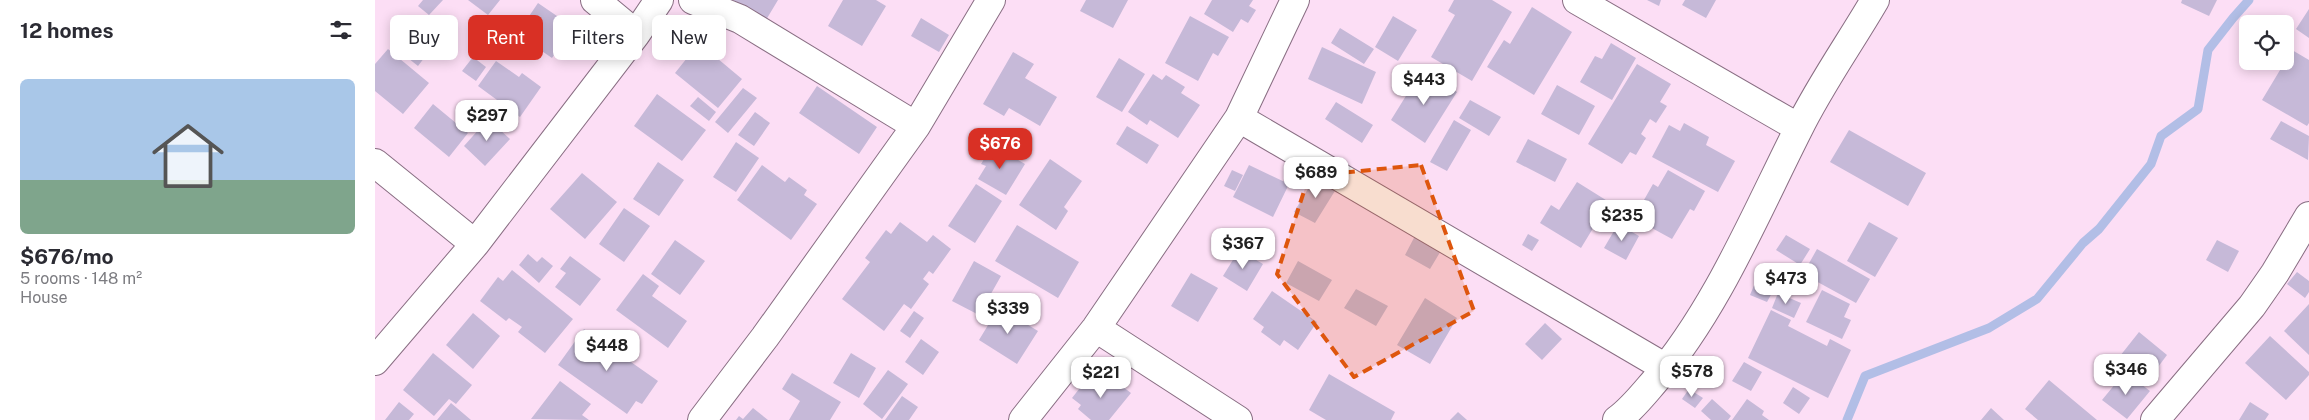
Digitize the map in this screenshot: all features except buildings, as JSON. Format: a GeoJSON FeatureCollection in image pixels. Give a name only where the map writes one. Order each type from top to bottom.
{"type":"FeatureCollection","features":[{"type":"Feature","properties":{"kind":"street"},"geometry":{"type":"LineString","coordinates":[[595,0],[613,15]]}},
{"type":"Feature","properties":{"kind":"street"},"geometry":{"type":"LineString","coordinates":[[642,25],[659,0]]}},
{"type":"Feature","properties":{"kind":"street"},"geometry":{"type":"LineString","coordinates":[[693,0],[739,19],[916,126]]}},
{"type":"Feature","properties":{"kind":"street"},"geometry":{"type":"LineString","coordinates":[[703,420],[765,337],[916,126],[991,0]]}},
{"type":"Feature","properties":{"kind":"street"},"geometry":{"type":"LineString","coordinates":[[1023,420],[1096,328],[1239,118],[1295,0]]}},
{"type":"Feature","properties":{"kind":"street"},"geometry":{"type":"LineString","coordinates":[[1577,0],[1799,128]]}},
{"type":"Feature","properties":{"kind":"street"},"geometry":{"type":"LineString","coordinates":[[1617,420],[1628,412],[1666,368],[1704,312],[1799,128],[1875,0]]}},
{"type":"Feature","properties":{"kind":"street"},"geometry":{"type":"LineString","coordinates":[[375,361],[475,244],[616,60]]}},
{"type":"Feature","properties":{"kind":"street"},"geometry":{"type":"LineString","coordinates":[[1239,118],[1666,368]]}},
{"type":"Feature","properties":{"kind":"street"},"geometry":{"type":"LineString","coordinates":[[375,163],[475,244]]}},
{"type":"Feature","properties":{"kind":"street"},"geometry":{"type":"LineString","coordinates":[[2155,420],[2252,306],[2275,273],[2309,216]]}},
{"type":"Feature","properties":{"kind":"street"},"geometry":{"type":"LineString","coordinates":[[1096,328],[1238,420]]}},
{"type":"Feature","properties":{"kind":"highlighted area"},"geometry":{"type":"Polygon","coordinates":[[[1421,165],[1474,311],[1354,377],[1277,274],[1309,176],[1421,165]]]}},
{"type":"Feature","properties":{"kind":"waterway"},"geometry":{"type":"LineString","coordinates":[[1847,420],[1865,376],[1989,328],[2037,299],[2083,243],[2099,229],[2151,164],[2161,136],[2198,109],[2208,50],[2249,0]]}}]}
